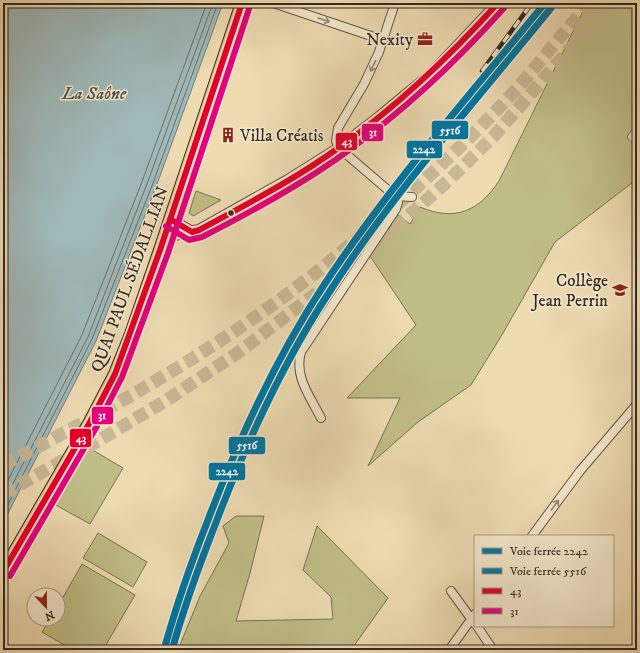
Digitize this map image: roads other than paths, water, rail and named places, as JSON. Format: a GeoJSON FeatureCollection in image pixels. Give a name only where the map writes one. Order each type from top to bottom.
{"type":"FeatureCollection","features":[{"type":"Feature","properties":{"kind":"main road","name":"QUAI PAUL SÉDALLIAN"},"geometry":{"type":"LineString","coordinates":[[3,572],[90,422],[115,374],[131,334],[242,3]]}},
{"type":"Feature","properties":{"kind":"street"},"geometry":{"type":"LineString","coordinates":[[273,3],[383,40]]}},
{"type":"Feature","properties":{"kind":"street"},"geometry":{"type":"LineString","coordinates":[[321,418],[299,375],[298,363],[301,352],[396,209],[398,202],[395,196],[338,148],[336,141],[338,128],[364,84],[383,40],[395,3]]}},
{"type":"Feature","properties":{"kind":"street"},"geometry":{"type":"LineString","coordinates":[[164,237],[199,230],[288,180],[338,148],[380,117],[430,75],[498,3]]}},
{"type":"Feature","properties":{"kind":"street"},"geometry":{"type":"LineString","coordinates":[[395,196],[412,197]]}},
{"type":"Feature","properties":{"kind":"street"},"geometry":{"type":"LineString","coordinates":[[170,219],[192,232]]}},
{"type":"Feature","properties":{"kind":"street"},"geometry":{"type":"LineString","coordinates":[[533,535],[580,471],[637,404]]}},
{"type":"Feature","properties":{"kind":"street"},"geometry":{"type":"LineString","coordinates":[[449,650],[474,621],[451,591]]}},
{"type":"Feature","properties":{"kind":"street"},"geometry":{"type":"LineString","coordinates":[[478,627],[493,650]]}},
{"type":"Feature","properties":{"kind":"water","name":"La Saône"},"geometry":{"type":"Polygon","coordinates":[[[3,3],[223,3],[157,184],[96,341],[3,523],[3,3]]]}},
{"type":"Feature","properties":{"kind":"tunnel"},"geometry":{"type":"LineString","coordinates":[[3,465],[92,417],[180,366],[264,311],[344,250],[436,170],[479,128],[521,84],[589,3]]}},
{"type":"Feature","properties":{"kind":"tunnel"},"geometry":{"type":"LineString","coordinates":[[3,494],[91,445],[167,400],[239,352],[357,262],[450,179],[493,137],[610,3]]}},
{"type":"Feature","properties":{"kind":"railway"},"geometry":{"type":"LineString","coordinates":[[482,71],[532,3]]}},
{"type":"Feature","properties":{"kind":"rail line","name":"2242"},"geometry":{"type":"LineString","coordinates":[[164,650],[190,568],[232,459],[274,370],[290,341],[324,285],[349,248],[403,176],[545,3]]}},
{"type":"Feature","properties":{"kind":"rail line","name":"5516"},"geometry":{"type":"LineString","coordinates":[[172,650],[198,571],[239,464],[266,405],[296,347],[330,291],[381,217],[437,146],[551,8]]}},
{"type":"Feature","properties":{"kind":"place","name":"Nexity"},"geometry":{"type":"Point","coordinates":[425,39]}},
{"type":"Feature","properties":{"kind":"place","name":"Villa Créatis"},"geometry":{"type":"Point","coordinates":[228,135]}},
{"type":"Feature","properties":{"kind":"place","name":"Collège Jean Perrin"},"geometry":{"type":"Point","coordinates":[620,290]}}]}
